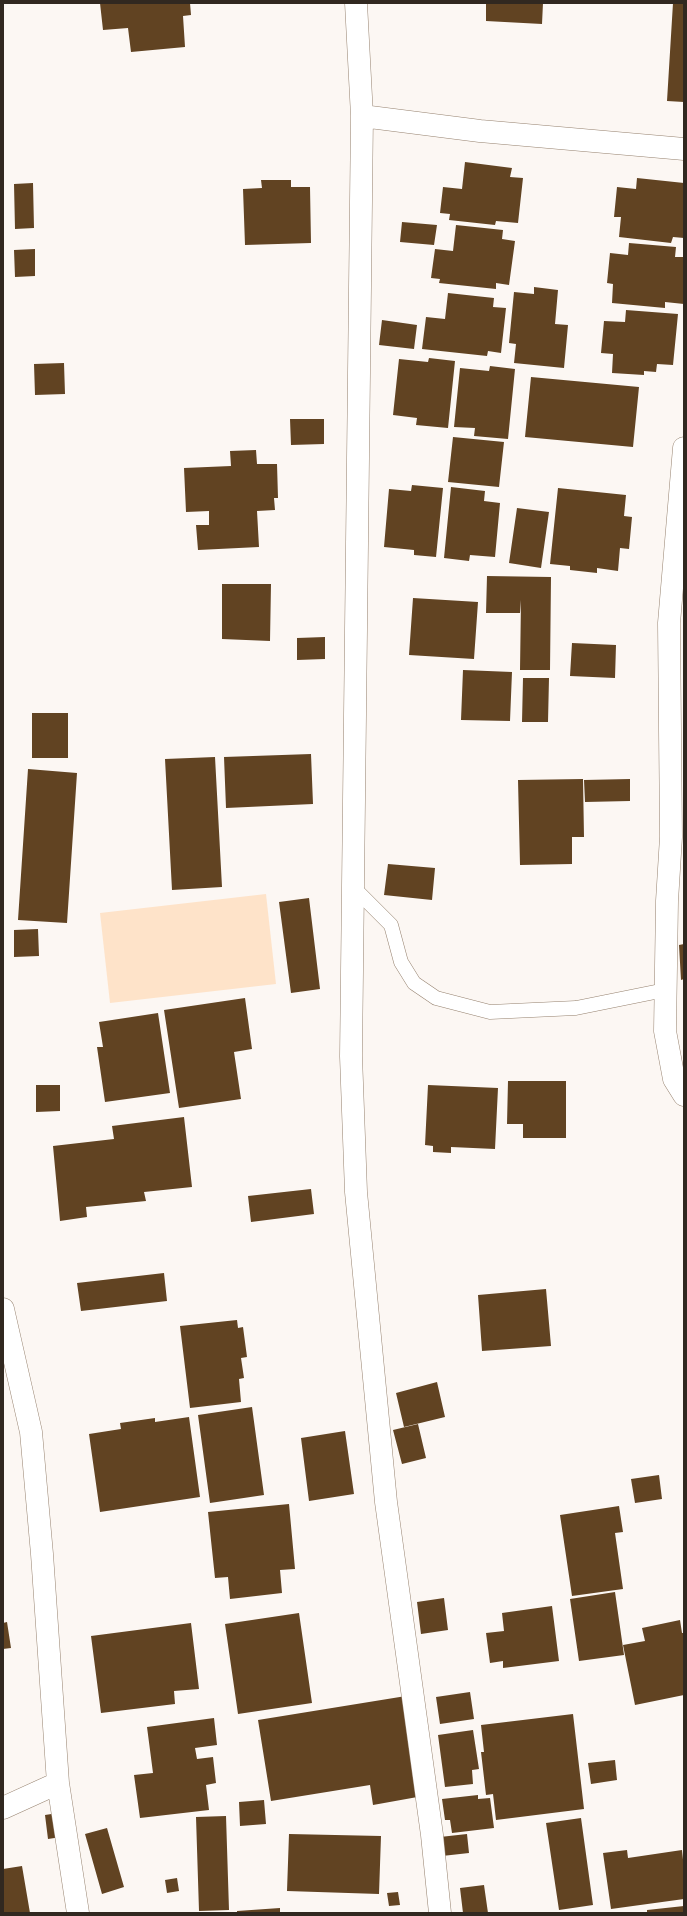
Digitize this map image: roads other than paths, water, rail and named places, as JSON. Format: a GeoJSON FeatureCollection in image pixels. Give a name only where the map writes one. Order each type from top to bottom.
{"type":"FeatureCollection","features":[{"type":"Feature","properties":{"kind":"street"},"geometry":{"type":"LineString","coordinates":[[356,3],[362,116],[351,1056],[356,1192],[386,1502],[431,1827],[440,1913]]}},
{"type":"Feature","properties":{"kind":"street"},"geometry":{"type":"LineString","coordinates":[[362,116],[480,131],[684,149]]}},
{"type":"Feature","properties":{"kind":"street"},"geometry":{"type":"LineString","coordinates":[[684,448],[669,623],[677,836],[665,990],[665,1031],[674,1079],[684,1095]]}},
{"type":"Feature","properties":{"kind":"street"},"geometry":{"type":"LineString","coordinates":[[3,1309],[31,1432],[43,1562],[58,1783],[78,1913]]}},
{"type":"Feature","properties":{"kind":"street"},"geometry":{"type":"LineString","coordinates":[[3,1808],[58,1783]]}},
{"type":"Feature","properties":{"kind":"lane"},"geometry":{"type":"LineString","coordinates":[[353,887],[390,925],[401,962],[414,983],[436,998],[490,1012],[576,1008],[665,990]]}}]}
